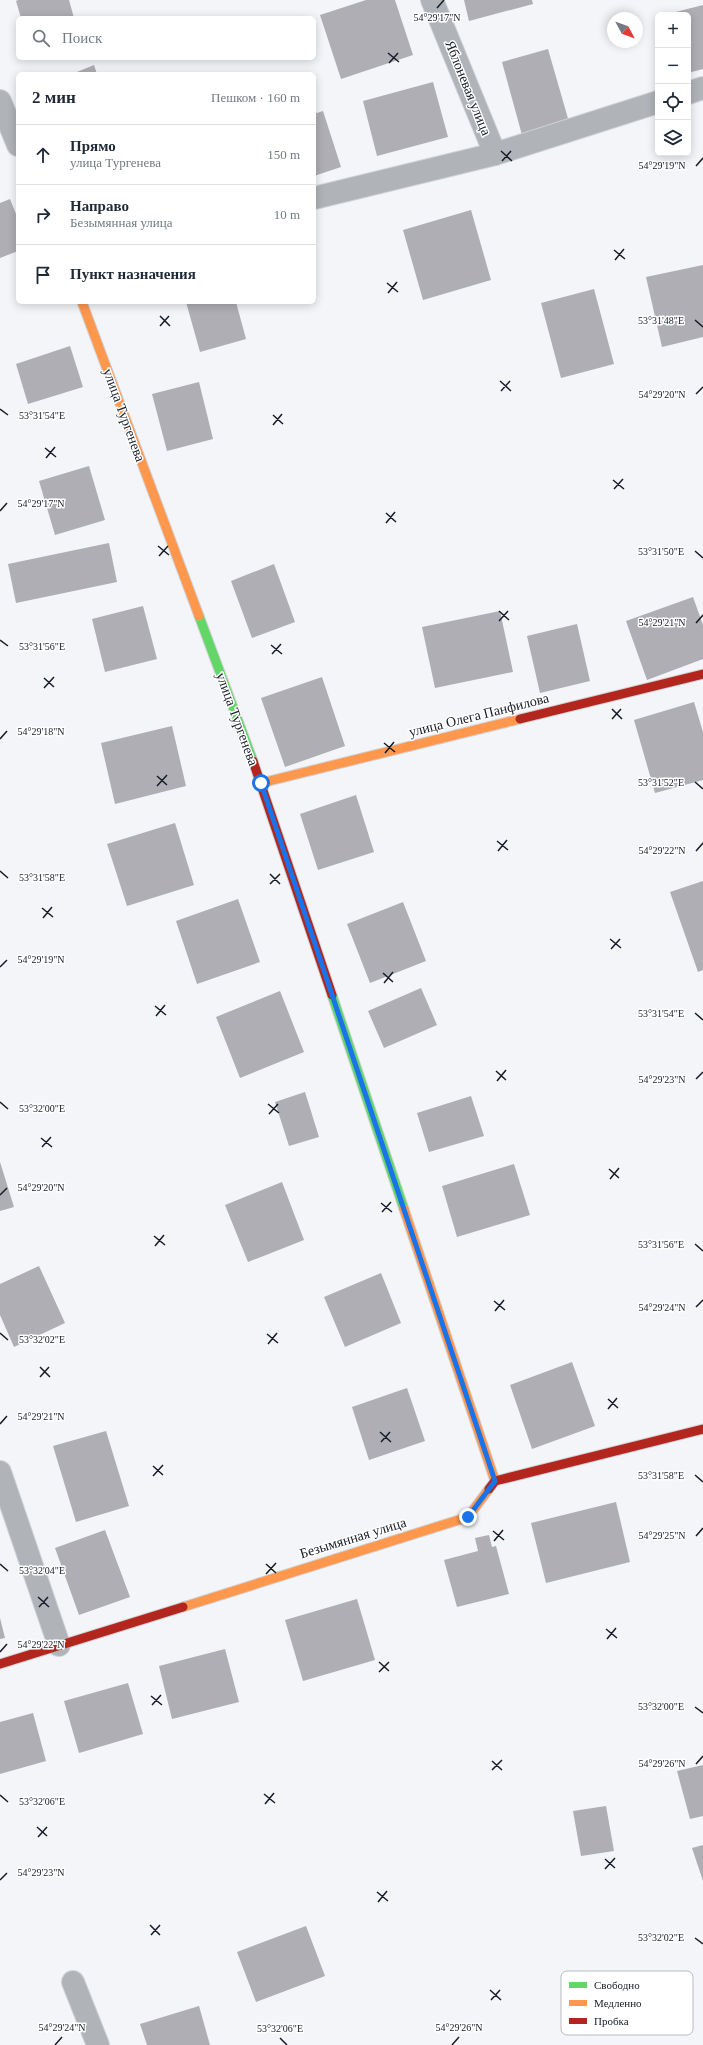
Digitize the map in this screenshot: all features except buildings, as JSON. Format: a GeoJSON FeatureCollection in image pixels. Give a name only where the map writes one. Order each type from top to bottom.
{"type":"FeatureCollection","features":[{"type":"Feature","properties":{"kind":"street","name":"Яблоневая улица"},"geometry":{"type":"LineString","coordinates":[[432,0],[495,154]]}},
{"type":"Feature","properties":{"kind":"street"},"geometry":{"type":"LineString","coordinates":[[691,92],[703,88]]}},
{"type":"Feature","properties":{"kind":"street"},"geometry":{"type":"LineString","coordinates":[[0,102],[16,140]]}},
{"type":"Feature","properties":{"kind":"street"},"geometry":{"type":"LineString","coordinates":[[316,198],[495,154],[655,103]]}},
{"type":"Feature","properties":{"kind":"street","name":"улица Тургенева"},"geometry":{"type":"LineString","coordinates":[[83,304],[261,783],[495,1481]]}},
{"type":"Feature","properties":{"kind":"street","name":"улица Олега Панфилова"},"geometry":{"type":"LineString","coordinates":[[261,783],[703,674]]}},
{"type":"Feature","properties":{"kind":"street"},"geometry":{"type":"LineString","coordinates":[[495,1481],[703,1428]]}},
{"type":"Feature","properties":{"kind":"street"},"geometry":{"type":"LineString","coordinates":[[0,1472],[59,1645]]}},
{"type":"Feature","properties":{"kind":"street","name":"Безымянная улица"},"geometry":{"type":"LineString","coordinates":[[0,1664],[468,1517],[495,1481]]}},
{"type":"Feature","properties":{"kind":"street"},"geometry":{"type":"LineString","coordinates":[[73,1982],[98,2045]]}},
{"type":"Feature","properties":{"kind":"traffic: fast"},"geometry":{"type":"LineString","coordinates":[[199,616],[253,761]]}},
{"type":"Feature","properties":{"kind":"traffic: fast"},"geometry":{"type":"LineString","coordinates":[[332,995],[404,1209]]}},
{"type":"Feature","properties":{"kind":"traffic: slow"},"geometry":{"type":"LineString","coordinates":[[83,304],[199,616]]}},
{"type":"Feature","properties":{"kind":"traffic: slow"},"geometry":{"type":"LineString","coordinates":[[261,783],[520,719]]}},
{"type":"Feature","properties":{"kind":"traffic: slow"},"geometry":{"type":"LineString","coordinates":[[404,1209],[495,1481]]}},
{"type":"Feature","properties":{"kind":"traffic: slow"},"geometry":{"type":"LineString","coordinates":[[183,1607],[468,1517],[489,1489]]}},
{"type":"Feature","properties":{"kind":"traffic: jam"},"geometry":{"type":"LineString","coordinates":[[520,719],[703,674]]}},
{"type":"Feature","properties":{"kind":"traffic: jam"},"geometry":{"type":"LineString","coordinates":[[253,761],[332,995]]}},
{"type":"Feature","properties":{"kind":"traffic: jam"},"geometry":{"type":"LineString","coordinates":[[489,1489],[495,1481],[703,1429]]}},
{"type":"Feature","properties":{"kind":"traffic: jam"},"geometry":{"type":"LineString","coordinates":[[0,1664],[183,1607]]}},
{"type":"Feature","properties":{"kind":"route"},"geometry":{"type":"LineString","coordinates":[[261,783],[495,1481],[468,1517]]}}]}
